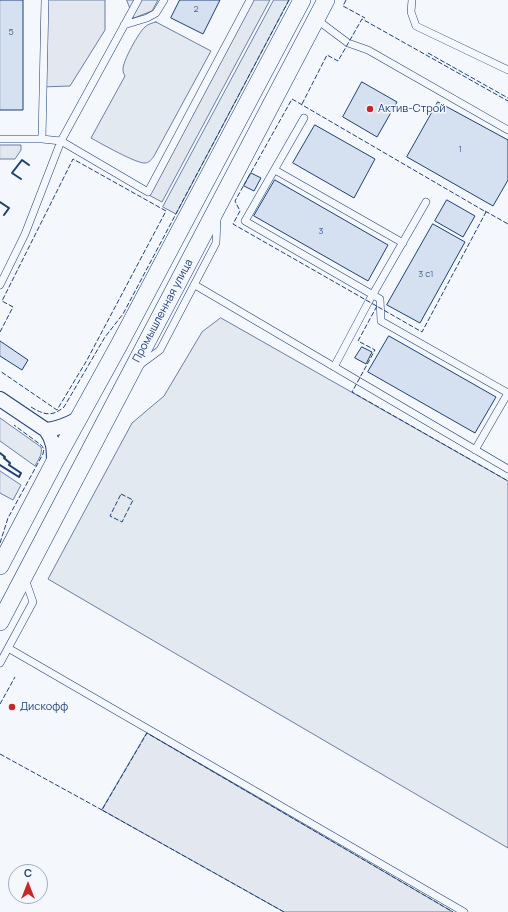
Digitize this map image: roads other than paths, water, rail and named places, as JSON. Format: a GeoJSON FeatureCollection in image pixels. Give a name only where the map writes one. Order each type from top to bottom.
{"type":"FeatureCollection","features":[{"type":"Feature","properties":{"kind":"street","name":"Промышленная улица"},"geometry":{"type":"LineString","coordinates":[[0,566],[54,462],[119,345],[302,0]]}},
{"type":"Feature","properties":{"kind":"street","name":"Промышленная улица"},"geometry":{"type":"LineString","coordinates":[[0,622],[326,0]]}},
{"type":"Feature","properties":{"kind":"street"},"geometry":{"type":"LineString","coordinates":[[0,399],[46,430],[53,443],[54,462]]}},
{"type":"Feature","properties":{"kind":"street"},"geometry":{"type":"LineString","coordinates":[[46,430],[62,427],[78,419]]}},
{"type":"Feature","properties":{"kind":"lane"},"geometry":{"type":"LineString","coordinates":[[42,139],[45,0]]}},
{"type":"Feature","properties":{"kind":"lane"},"geometry":{"type":"LineString","coordinates":[[0,285],[25,234],[61,141],[138,0]]}},
{"type":"Feature","properties":{"kind":"lane"},"geometry":{"type":"LineString","coordinates":[[124,25],[147,18],[156,12],[164,0]]}},
{"type":"Feature","properties":{"kind":"lane"},"geometry":{"type":"LineString","coordinates":[[0,139],[42,139],[61,141],[148,192],[250,0]]}},
{"type":"Feature","properties":{"kind":"lane"},"geometry":{"type":"LineString","coordinates":[[412,0],[411,12],[416,26],[508,70]]}},
{"type":"Feature","properties":{"kind":"lane"},"geometry":{"type":"LineString","coordinates":[[316,19],[348,43],[368,50],[508,130]]}},
{"type":"Feature","properties":{"kind":"lane"},"geometry":{"type":"LineString","coordinates":[[304,118],[245,221],[380,299],[381,321],[508,393],[475,450]]}},
{"type":"Feature","properties":{"kind":"lane"},"geometry":{"type":"LineString","coordinates":[[274,170],[403,243]]}},
{"type":"Feature","properties":{"kind":"lane"},"geometry":{"type":"LineString","coordinates":[[334,367],[426,202]]}},
{"type":"Feature","properties":{"kind":"lane"},"geometry":{"type":"LineString","coordinates":[[131,371],[160,350],[216,243],[217,208]]}},
{"type":"Feature","properties":{"kind":"lane"},"geometry":{"type":"LineString","coordinates":[[194,285],[508,469]]}},
{"type":"Feature","properties":{"kind":"lane"},"geometry":{"type":"LineString","coordinates":[[0,664],[33,602],[24,577]]}},
{"type":"Feature","properties":{"kind":"lane"},"geometry":{"type":"LineString","coordinates":[[8,648],[464,912]]}},
{"type":"Feature","properties":{"kind":"place","name":"Актив-Строй"},"geometry":{"type":"Point","coordinates":[370,109]}},
{"type":"Feature","properties":{"kind":"place","name":"Дискофф"},"geometry":{"type":"Point","coordinates":[12,707]}}]}
